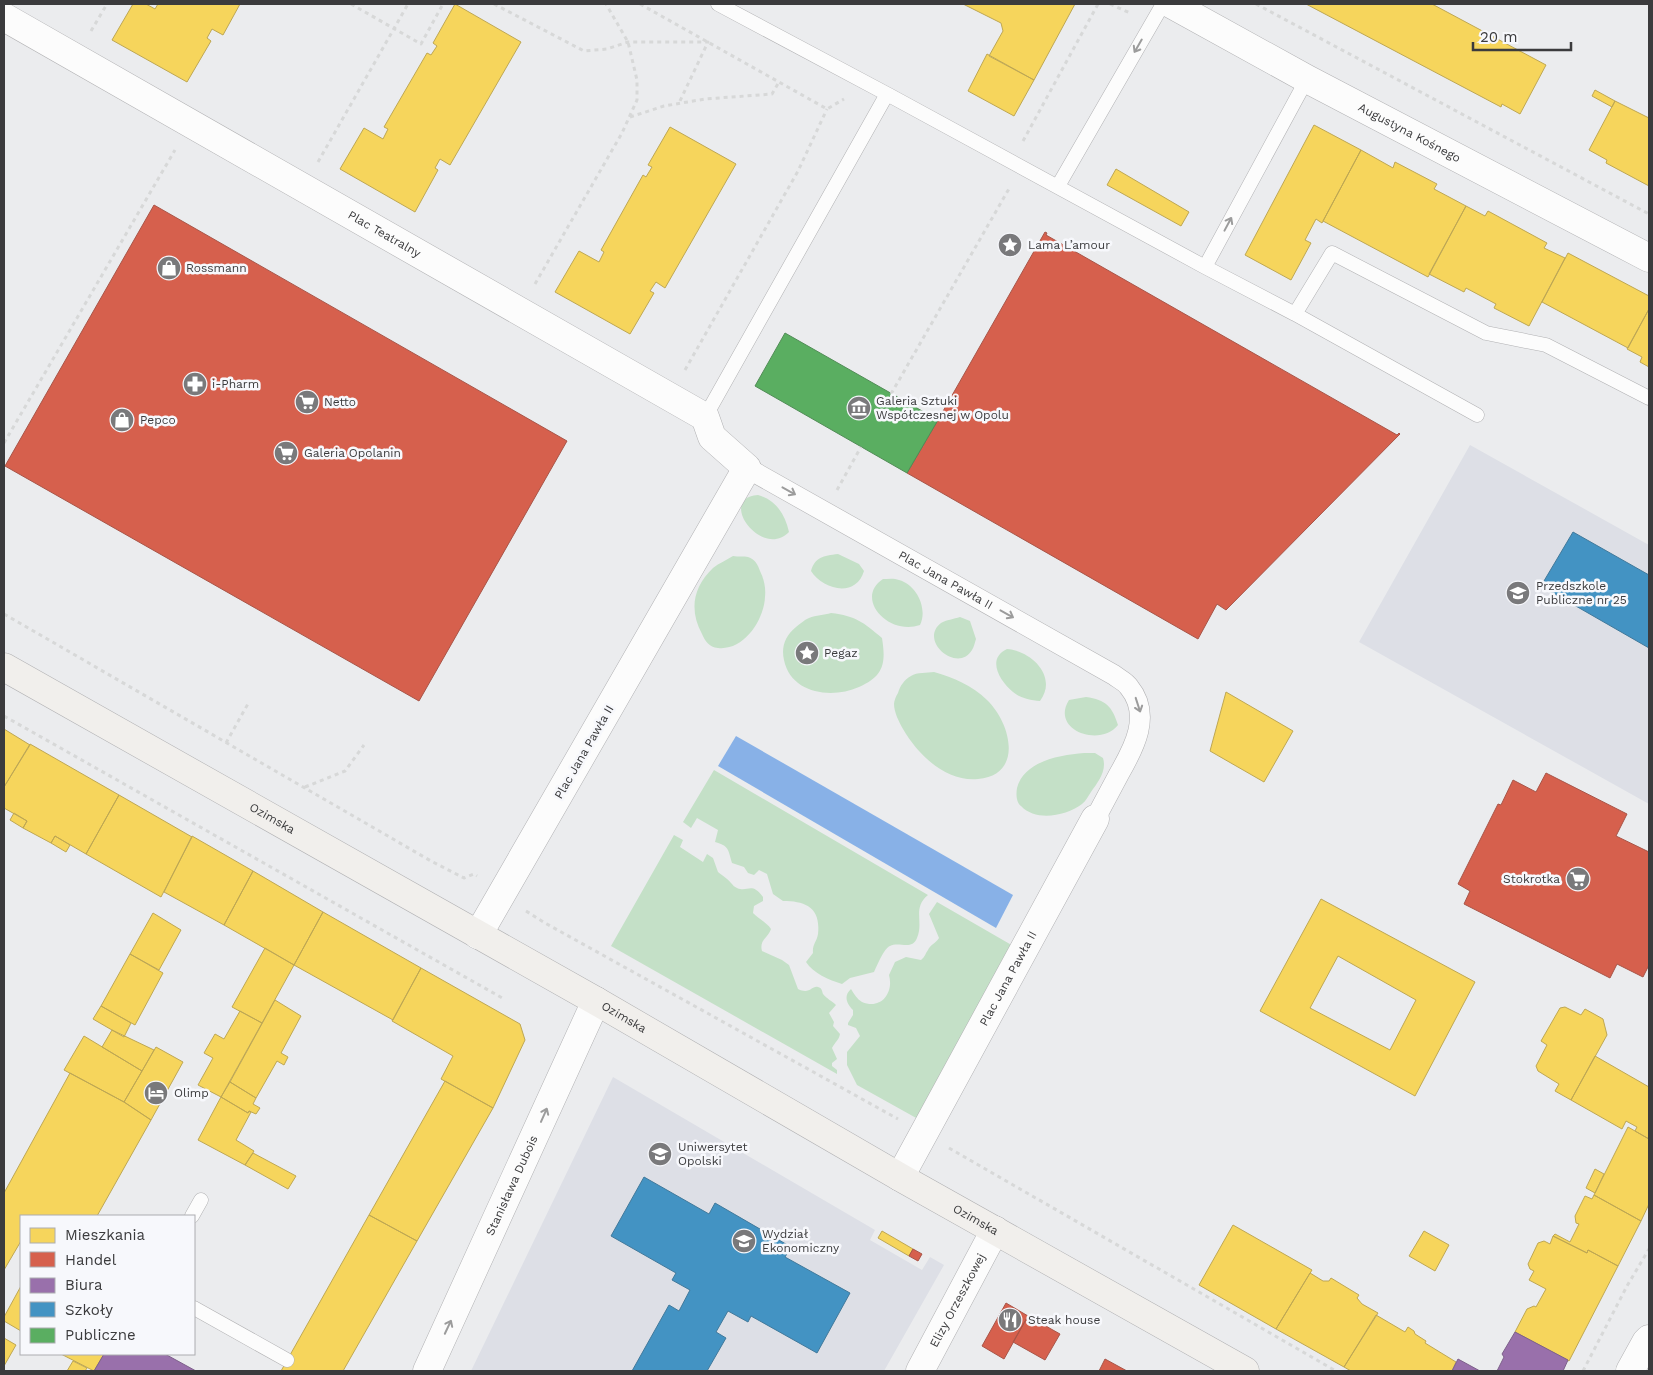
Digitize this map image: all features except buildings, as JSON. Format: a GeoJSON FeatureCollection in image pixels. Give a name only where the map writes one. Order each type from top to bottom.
{"type":"FeatureCollection","features":[{"type":"Feature","properties":{"kind":"main road","name":"Ozimska"},"geometry":{"type":"LineString","coordinates":[[4,667],[596,1001],[900,1177],[1244,1371]]}},
{"type":"Feature","properties":{"kind":"street","name":"Augustyna Kośnego"},"geometry":{"type":"LineString","coordinates":[[1171,4],[1307,79],[1649,258]]}},
{"type":"Feature","properties":{"kind":"street","name":"Plac Teatralny"},"geometry":{"type":"LineString","coordinates":[[4,17],[705,417]]}},
{"type":"Feature","properties":{"kind":"street"},"geometry":{"type":"LineString","coordinates":[[705,417],[712,437],[747,468]]}},
{"type":"Feature","properties":{"kind":"street","name":"Plac Jana Pawła II"},"geometry":{"type":"LineString","coordinates":[[478,935],[747,468],[1114,675],[1129,687],[1138,701],[1140,728],[1134,747],[900,1177]]}},
{"type":"Feature","properties":{"kind":"street","name":"Stanisława Dubois"},"geometry":{"type":"LineString","coordinates":[[428,1371],[596,1001]]}},
{"type":"Feature","properties":{"kind":"street","name":"Elizy Orzeszkowej"},"geometry":{"type":"LineString","coordinates":[[920,1371],[996,1230]]}},
{"type":"Feature","properties":{"kind":"street"},"geometry":{"type":"LineString","coordinates":[[1630,1371],[1649,1339]]}},
{"type":"Feature","properties":{"kind":"lane"},"geometry":{"type":"LineString","coordinates":[[718,4],[1295,314],[1477,415]]}},
{"type":"Feature","properties":{"kind":"lane"},"geometry":{"type":"LineString","coordinates":[[1058,186],[1163,4]]}},
{"type":"Feature","properties":{"kind":"lane"},"geometry":{"type":"LineString","coordinates":[[1205,267],[1307,79]]}},
{"type":"Feature","properties":{"kind":"lane"},"geometry":{"type":"LineString","coordinates":[[705,417],[887,94]]}},
{"type":"Feature","properties":{"kind":"lane"},"geometry":{"type":"LineString","coordinates":[[1295,314],[1332,253],[1486,333],[1546,345],[1649,398]]}},
{"type":"Feature","properties":{"kind":"lane"},"geometry":{"type":"LineString","coordinates":[[193,1215],[201,1200]]}},
{"type":"Feature","properties":{"kind":"lane"},"geometry":{"type":"LineString","coordinates":[[195,1309],[287,1360]]}},
{"type":"Feature","properties":{"kind":"path"},"geometry":{"type":"LineString","coordinates":[[351,4],[422,44],[443,4]]}},
{"type":"Feature","properties":{"kind":"path"},"geometry":{"type":"LineString","coordinates":[[304,187],[408,4]]}},
{"type":"Feature","properties":{"kind":"path"},"geometry":{"type":"LineString","coordinates":[[494,4],[584,51],[607,49],[628,42],[708,42]]}},
{"type":"Feature","properties":{"kind":"path"},"geometry":{"type":"LineString","coordinates":[[519,311],[622,133],[637,100],[637,80],[628,42],[606,4]]}},
{"type":"Feature","properties":{"kind":"path"},"geometry":{"type":"LineString","coordinates":[[640,4],[827,109]]}},
{"type":"Feature","properties":{"kind":"path"},"geometry":{"type":"LineString","coordinates":[[891,394],[1013,182],[1012,161],[1098,4]]}},
{"type":"Feature","properties":{"kind":"path"},"geometry":{"type":"LineString","coordinates":[[1256,4],[1649,214]]}},
{"type":"Feature","properties":{"kind":"path"},"geometry":{"type":"LineString","coordinates":[[679,103],[708,42]]}},
{"type":"Feature","properties":{"kind":"path"},"geometry":{"type":"LineString","coordinates":[[630,117],[679,103],[772,94],[779,82]]}},
{"type":"Feature","properties":{"kind":"path"},"geometry":{"type":"LineString","coordinates":[[669,397],[798,171],[827,109],[868,84]]}},
{"type":"Feature","properties":{"kind":"path"},"geometry":{"type":"LineString","coordinates":[[4,442],[191,123]]}},
{"type":"Feature","properties":{"kind":"path"},"geometry":{"type":"LineString","coordinates":[[824,511],[861,447]]}},
{"type":"Feature","properties":{"kind":"path"},"geometry":{"type":"LineString","coordinates":[[4,614],[431,861],[464,878],[474,874],[521,903],[527,913],[924,1134],[1336,1371]]}},
{"type":"Feature","properties":{"kind":"path"},"geometry":{"type":"LineString","coordinates":[[226,743],[249,702]]}},
{"type":"Feature","properties":{"kind":"path"},"geometry":{"type":"LineString","coordinates":[[4,716],[504,999]]}},
{"type":"Feature","properties":{"kind":"path"},"geometry":{"type":"LineString","coordinates":[[304,788],[345,771],[364,745]]}},
{"type":"Feature","properties":{"kind":"path"},"geometry":{"type":"LineString","coordinates":[[1583,1371],[1627,1286],[1649,1249]]}},
{"type":"Feature","properties":{"kind":"shaded area","name":"Przedszkole Publiczne nr 25"},"geometry":{"type":"Polygon","coordinates":[[[1470,445],[1649,545],[1649,804],[1359,642],[1470,445]]]}},
{"type":"Feature","properties":{"kind":"shaded area","name":"Uniwersytet Opolski"},"geometry":{"type":"Polygon","coordinates":[[[613,1077],[875,1230],[870,1240],[922,1270],[930,1257],[944,1265],[884,1371],[471,1371],[613,1077]]]}},
{"type":"Feature","properties":{"kind":"green space"},"geometry":{"type":"Polygon","coordinates":[[[758,495],[775,504],[785,519],[789,532],[778,539],[767,538],[756,533],[742,515],[741,506],[746,499],[758,495]]]}},
{"type":"Feature","properties":{"kind":"green space"},"geometry":{"type":"Polygon","coordinates":[[[838,554],[859,564],[864,571],[860,580],[847,588],[839,588],[823,583],[811,571],[820,558],[838,554]]]}},
{"type":"Feature","properties":{"kind":"green space"},"geometry":{"type":"Polygon","coordinates":[[[733,556],[748,557],[757,564],[765,587],[764,606],[757,624],[744,639],[736,645],[718,648],[710,645],[703,637],[695,616],[695,599],[697,591],[706,575],[715,566],[733,556]]]}},
{"type":"Feature","properties":{"kind":"green space"},"geometry":{"type":"Polygon","coordinates":[[[883,579],[899,580],[916,592],[923,612],[920,625],[908,627],[897,625],[879,613],[874,605],[872,596],[875,587],[883,579]]]}},
{"type":"Feature","properties":{"kind":"green space"},"geometry":{"type":"Polygon","coordinates":[[[831,613],[853,618],[870,628],[882,638],[884,655],[878,673],[867,683],[848,691],[825,693],[804,687],[795,680],[788,671],[783,651],[789,634],[802,622],[812,617],[831,613]]]}},
{"type":"Feature","properties":{"kind":"green space"},"geometry":{"type":"Polygon","coordinates":[[[960,617],[970,621],[976,639],[972,650],[966,656],[950,657],[937,646],[934,638],[935,630],[941,623],[960,617]]]}},
{"type":"Feature","properties":{"kind":"green space"},"geometry":{"type":"Polygon","coordinates":[[[1007,649],[1025,655],[1040,667],[1046,683],[1045,692],[1040,701],[1016,694],[1000,676],[996,664],[997,658],[1007,649]]]}},
{"type":"Feature","properties":{"kind":"green space"},"geometry":{"type":"Polygon","coordinates":[[[934,672],[956,680],[975,690],[987,700],[1002,721],[1009,747],[1007,758],[1002,768],[993,775],[978,779],[966,779],[944,771],[925,757],[903,729],[898,720],[894,704],[901,686],[906,679],[913,675],[934,672]]]}},
{"type":"Feature","properties":{"kind":"green space"},"geometry":{"type":"Polygon","coordinates":[[[1086,697],[1099,700],[1107,705],[1111,709],[1118,725],[1110,732],[1100,735],[1090,735],[1071,727],[1066,720],[1065,711],[1069,700],[1086,697]]]}},
{"type":"Feature","properties":{"kind":"green space"},"geometry":{"type":"Polygon","coordinates":[[[1084,753],[1095,753],[1103,758],[1104,767],[1099,780],[1082,804],[1068,812],[1043,816],[1027,811],[1019,804],[1016,793],[1017,788],[1027,771],[1044,761],[1084,753]]]}},
{"type":"Feature","properties":{"kind":"green space"},"geometry":{"type":"Polygon","coordinates":[[[714,770],[928,895],[923,900],[919,910],[919,932],[915,942],[909,945],[897,944],[888,947],[874,972],[850,978],[842,984],[813,970],[806,962],[813,953],[818,934],[818,925],[817,917],[810,907],[798,902],[783,901],[773,894],[767,874],[759,870],[754,875],[748,873],[744,867],[732,863],[727,849],[715,842],[718,830],[697,818],[691,828],[683,822],[714,770]]]}},
{"type":"Feature","properties":{"kind":"green space"},"geometry":{"type":"Polygon","coordinates":[[[674,835],[683,840],[680,847],[703,862],[707,854],[713,858],[718,872],[735,887],[741,889],[752,888],[763,897],[763,901],[754,906],[753,913],[771,929],[762,944],[762,951],[789,965],[798,989],[805,991],[819,987],[823,994],[836,1005],[829,1013],[834,1022],[833,1026],[840,1034],[832,1048],[837,1059],[832,1063],[832,1066],[837,1070],[837,1074],[611,946],[674,835]]]}},
{"type":"Feature","properties":{"kind":"green space"},"geometry":{"type":"Polygon","coordinates":[[[937,902],[1015,947],[918,1119],[857,1085],[847,1065],[847,1052],[860,1036],[856,1028],[848,1025],[853,1015],[853,1010],[848,1003],[847,994],[851,989],[862,1002],[875,1004],[888,994],[890,988],[889,975],[895,962],[906,957],[921,960],[939,938],[929,914],[937,902]]]}},
{"type":"Feature","properties":{"kind":"water"},"geometry":{"type":"Polygon","coordinates":[[[736,736],[1013,895],[996,928],[718,766],[736,736]]]}},
{"type":"Feature","properties":{"kind":"place","name":"Lama L’amour"},"geometry":{"type":"Point","coordinates":[1010,245]}},
{"type":"Feature","properties":{"kind":"place","name":"Rossmann"},"geometry":{"type":"Point","coordinates":[169,268]}},
{"type":"Feature","properties":{"kind":"place","name":"i-Pharm"},"geometry":{"type":"Point","coordinates":[195,384]}},
{"type":"Feature","properties":{"kind":"place","name":"Netto"},"geometry":{"type":"Point","coordinates":[307,402]}},
{"type":"Feature","properties":{"kind":"place","name":"Galeria Sztuki Współczesnej w Opolu"},"geometry":{"type":"Point","coordinates":[859,408]}},
{"type":"Feature","properties":{"kind":"place","name":"Pepco"},"geometry":{"type":"Point","coordinates":[122,420]}},
{"type":"Feature","properties":{"kind":"place","name":"Galeria Opolanin"},"geometry":{"type":"Point","coordinates":[286,453]}},
{"type":"Feature","properties":{"kind":"place","name":"Przedszkole Publiczne nr 25"},"geometry":{"type":"Point","coordinates":[1518,593]}},
{"type":"Feature","properties":{"kind":"place","name":"Pegaz"},"geometry":{"type":"Point","coordinates":[807,653]}},
{"type":"Feature","properties":{"kind":"place","name":"Stokrotka"},"geometry":{"type":"Point","coordinates":[1578,879]}},
{"type":"Feature","properties":{"kind":"place","name":"Olimp"},"geometry":{"type":"Point","coordinates":[156,1093]}},
{"type":"Feature","properties":{"kind":"place","name":"Uniwersytet Opolski"},"geometry":{"type":"Point","coordinates":[660,1154]}},
{"type":"Feature","properties":{"kind":"place","name":"Wydział Ekonomiczny"},"geometry":{"type":"Point","coordinates":[744,1241]}},
{"type":"Feature","properties":{"kind":"place","name":"Steak house"},"geometry":{"type":"Point","coordinates":[1010,1320]}}]}
